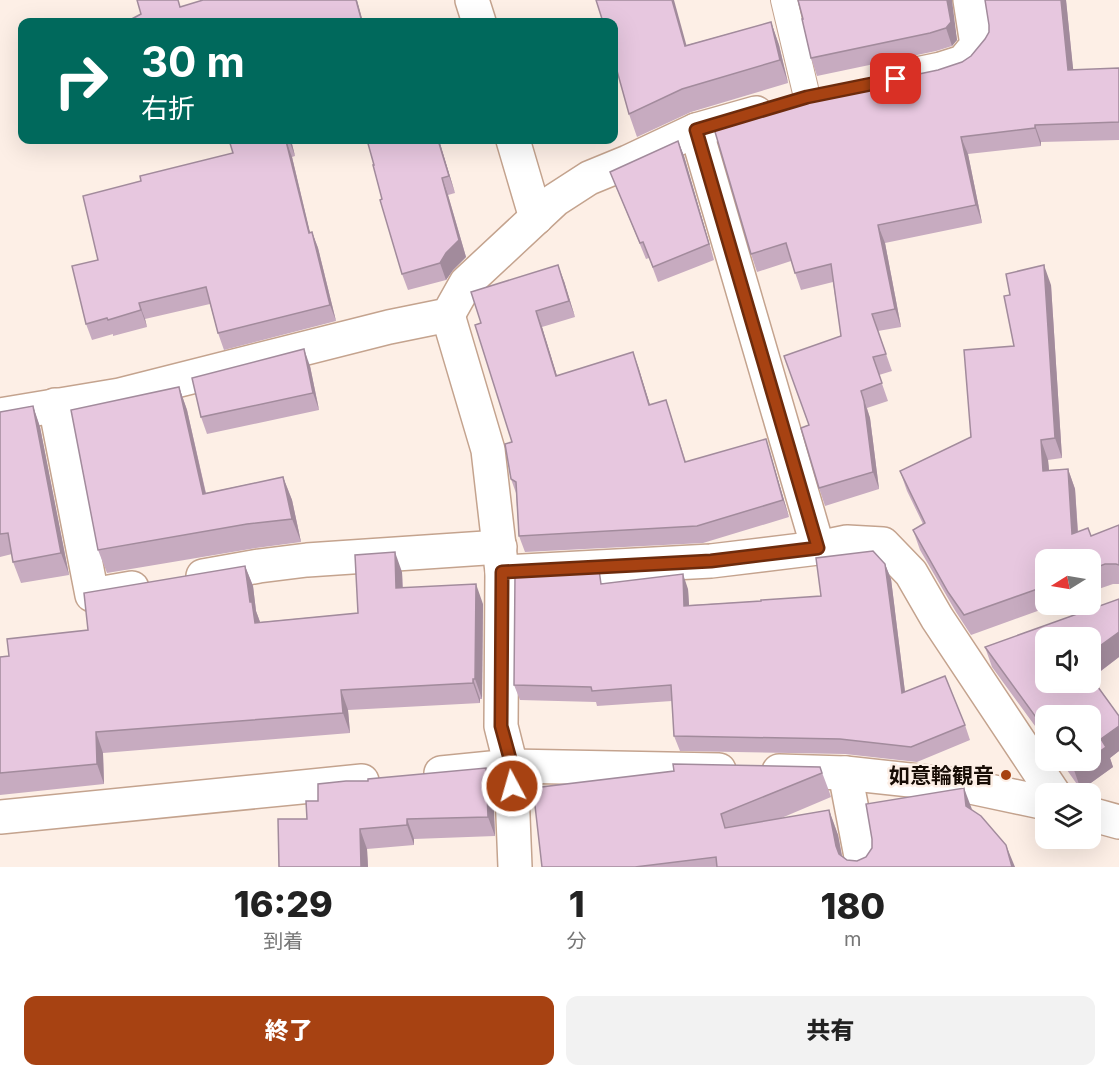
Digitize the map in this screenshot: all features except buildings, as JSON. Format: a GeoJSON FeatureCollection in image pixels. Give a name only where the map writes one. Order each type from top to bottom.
{"type":"FeatureCollection","features":[{"type":"Feature","properties":{"kind":"street"},"geometry":{"type":"LineString","coordinates":[[472,0],[478,18]]}},
{"type":"Feature","properties":{"kind":"street"},"geometry":{"type":"LineString","coordinates":[[885,81],[963,62],[977,45],[970,0]]}},
{"type":"Feature","properties":{"kind":"street"},"geometry":{"type":"LineString","coordinates":[[515,867],[512,766],[501,726],[501,559],[488,450],[448,315],[466,283],[494,255],[555,201],[589,178],[696,130],[807,97],[840,90]]}},
{"type":"Feature","properties":{"kind":"street"},"geometry":{"type":"LineString","coordinates":[[696,130],[818,548]]}},
{"type":"Feature","properties":{"kind":"street"},"geometry":{"type":"LineString","coordinates":[[514,144],[536,218]]}},
{"type":"Feature","properties":{"kind":"street"},"geometry":{"type":"LineString","coordinates":[[0,415],[120,394],[389,327],[448,315]]}},
{"type":"Feature","properties":{"kind":"street"},"geometry":{"type":"LineString","coordinates":[[55,405],[92,595],[259,566],[307,561],[501,559],[711,561],[818,548],[847,542],[883,544],[911,573],[937,618],[1047,783]]}},
{"type":"Feature","properties":{"kind":"street"},"geometry":{"type":"LineString","coordinates":[[963,658],[997,646]]}},
{"type":"Feature","properties":{"kind":"street"},"geometry":{"type":"LineString","coordinates":[[0,818],[512,766],[845,773],[966,786],[1035,801]]}},
{"type":"Feature","properties":{"kind":"street"},"geometry":{"type":"LineString","coordinates":[[845,773],[863,867]]}},
{"type":"Feature","properties":{"kind":"street"},"geometry":{"type":"LineString","coordinates":[[1101,817],[1119,822]]}},
{"type":"Feature","properties":{"kind":"lane"},"geometry":{"type":"LineString","coordinates":[[784,0],[807,97]]}},
{"type":"Feature","properties":{"kind":"place","name":"如意輪観音"},"geometry":{"type":"Point","coordinates":[1006,775]}},
{"type":"Feature","properties":{"kind":"route"},"geometry":{"type":"LineString","coordinates":[[512,786],[512,766],[501,726],[502,572],[711,561],[818,548],[696,130],[807,97],[896,79]]}}]}
